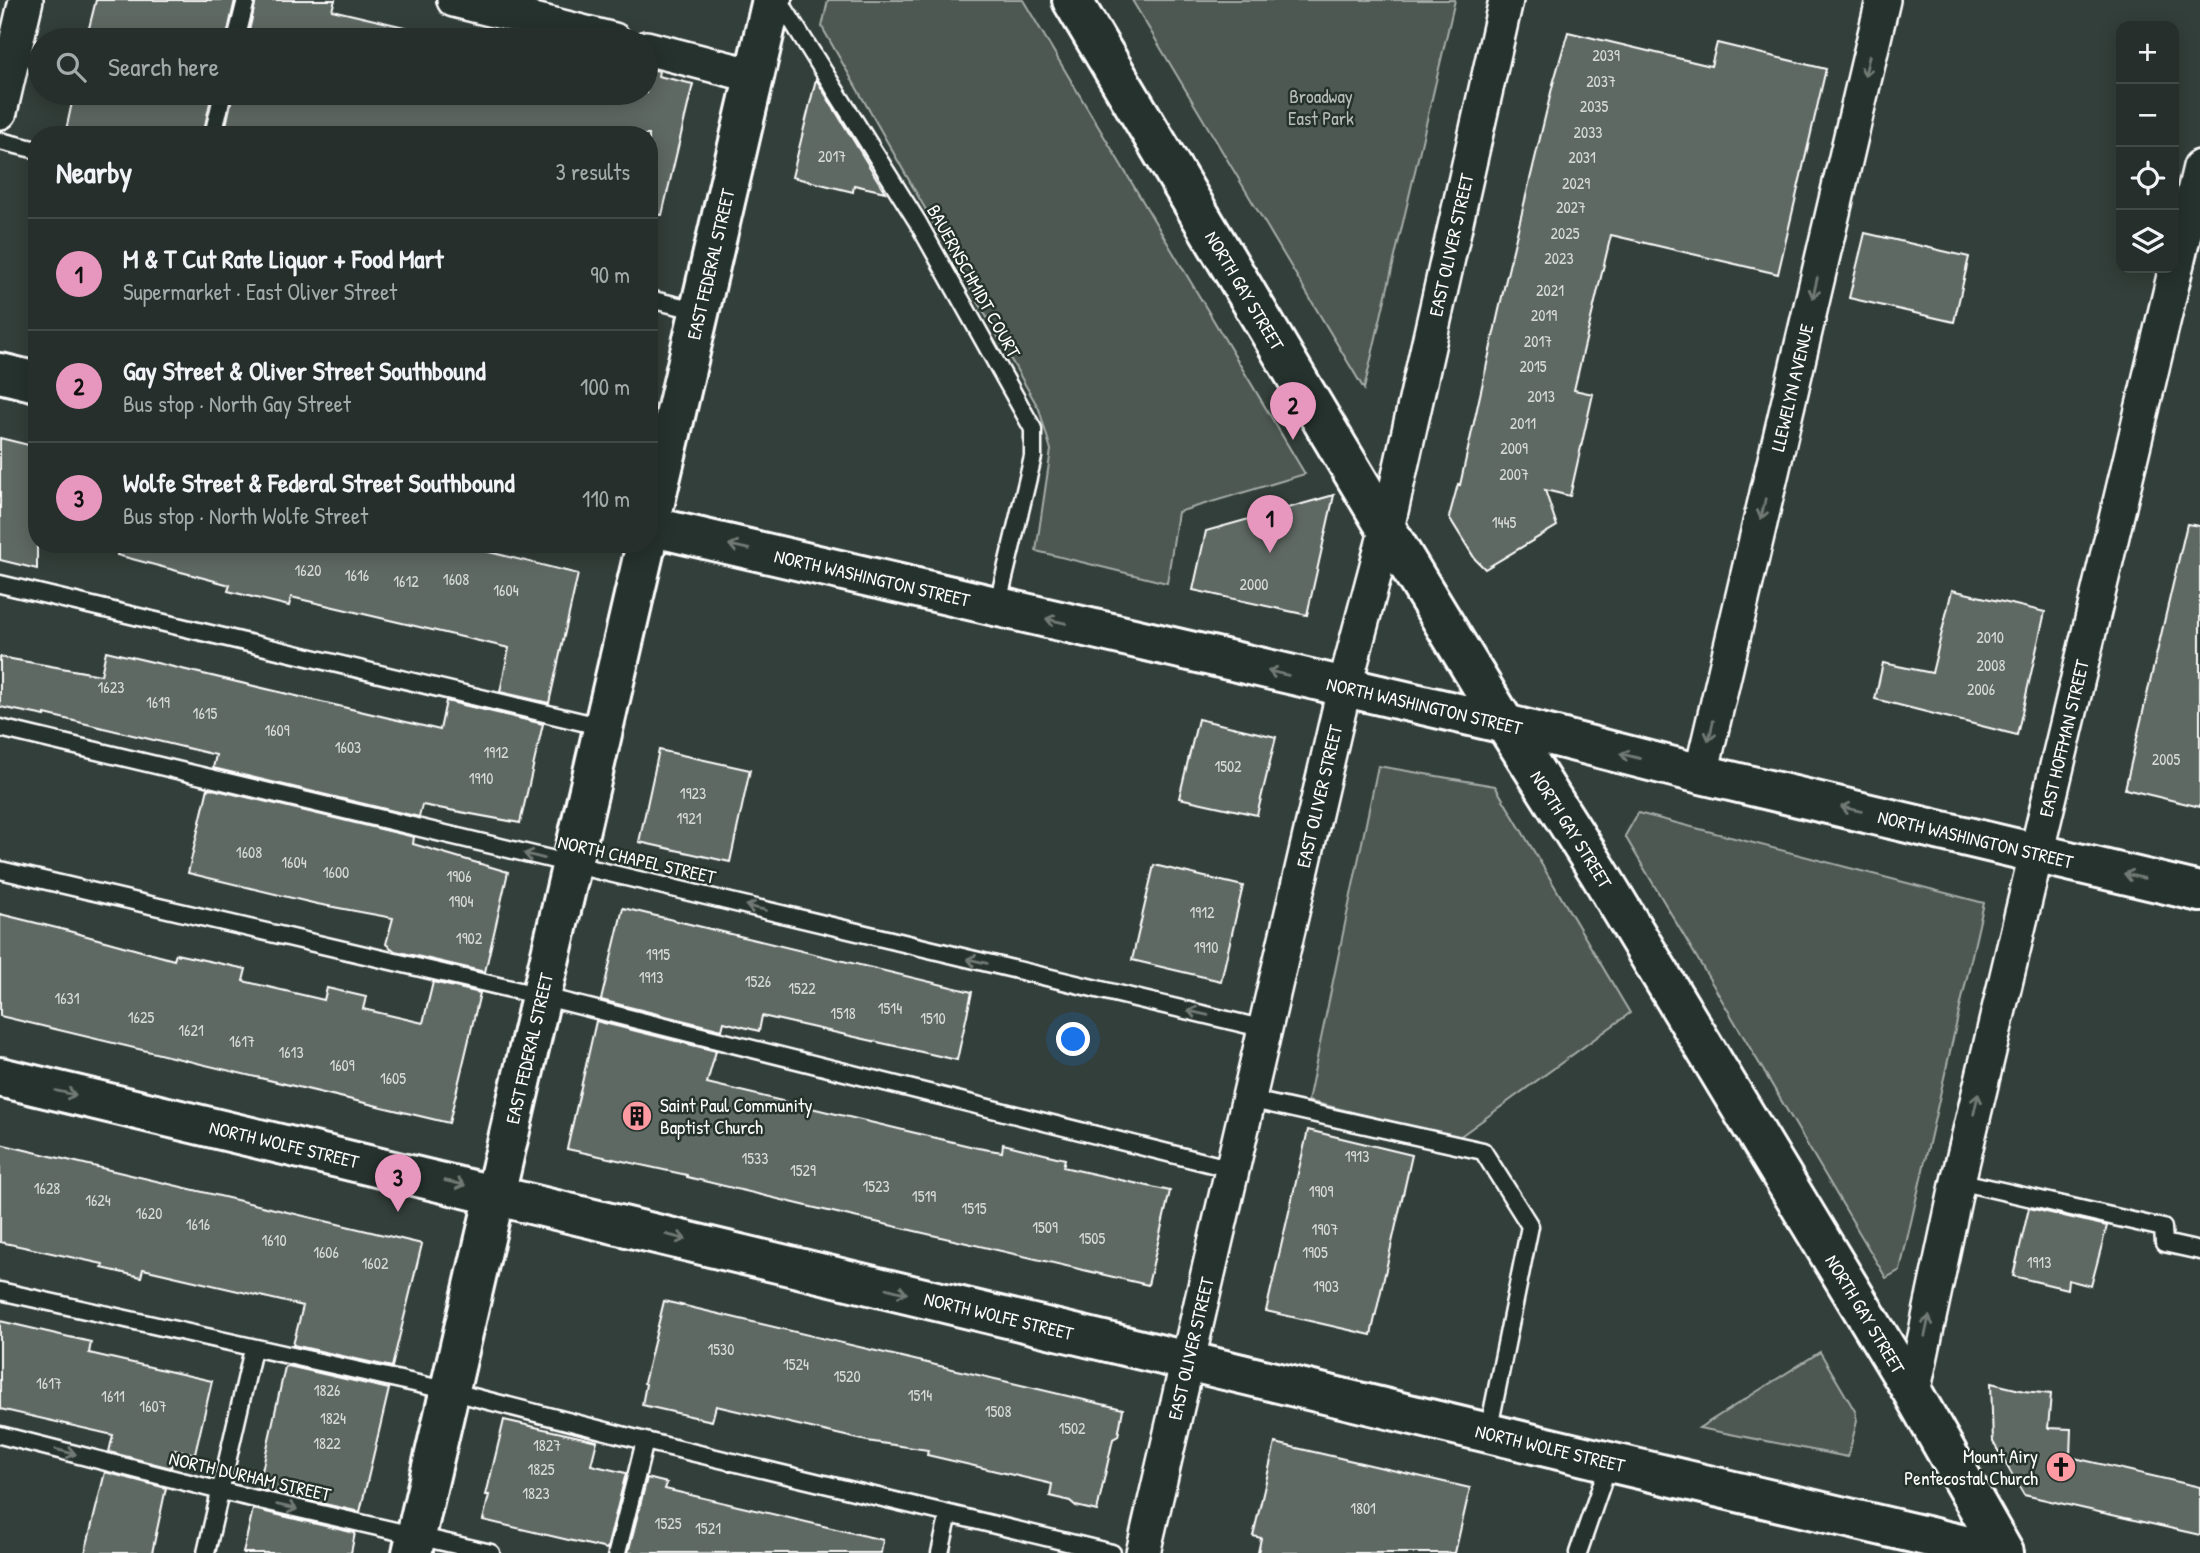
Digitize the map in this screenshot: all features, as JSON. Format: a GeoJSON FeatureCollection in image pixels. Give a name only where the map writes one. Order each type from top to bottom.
{"type":"FeatureCollection","features":[{"type":"Feature","properties":{"kind":"main road","name":"EAST FEDERAL STREET"},"geometry":{"type":"LineString","coordinates":[[658,489],[772,0]]}},
{"type":"Feature","properties":{"kind":"main road","name":"NORTH GAY STREET"},"geometry":{"type":"LineString","coordinates":[[1072,0],[1386,528],[1598,871],[1913,1393],[2004,1553]]}},
{"type":"Feature","properties":{"kind":"main road"},"geometry":{"type":"LineString","coordinates":[[0,373],[28,380]]}},
{"type":"Feature","properties":{"kind":"main road","name":"NORTH WASHINGTON STREET"},"geometry":{"type":"LineString","coordinates":[[658,529],[1505,724],[1701,774],[2200,892]]}},
{"type":"Feature","properties":{"kind":"main road","name":"EAST FEDERAL STREET"},"geometry":{"type":"LineString","coordinates":[[414,1545],[644,553]]}},
{"type":"Feature","properties":{"kind":"main road","name":"NORTH WOLFE STREET"},"geometry":{"type":"LineString","coordinates":[[0,1077],[495,1193],[1609,1463],[1998,1553]]}},
{"type":"Feature","properties":{"kind":"street"},"geometry":{"type":"LineString","coordinates":[[0,112],[26,0]]}},
{"type":"Feature","properties":{"kind":"street"},"geometry":{"type":"LineString","coordinates":[[454,0],[519,8],[578,28]]}},
{"type":"Feature","properties":{"kind":"street","name":"EAST OLIVER STREET"},"geometry":{"type":"LineString","coordinates":[[1143,1553],[1344,689],[1386,528],[1506,0]]}},
{"type":"Feature","properties":{"kind":"street","name":"LLEWELYN AVENUE"},"geometry":{"type":"LineString","coordinates":[[1701,774],[1883,0]]}},
{"type":"Feature","properties":{"kind":"street"},"geometry":{"type":"LineString","coordinates":[[658,51],[755,76]]}},
{"type":"Feature","properties":{"kind":"street","name":"EAST HOFFMAN STREET"},"geometry":{"type":"LineString","coordinates":[[1913,1393],[1958,1181],[2200,167]]}},
{"type":"Feature","properties":{"kind":"lane"},"geometry":{"type":"LineString","coordinates":[[239,28],[246,0]]}},
{"type":"Feature","properties":{"kind":"lane","name":"BAUERNSCHMIDT COURT"},"geometry":{"type":"LineString","coordinates":[[779,0],[917,221],[1033,429],[1033,457],[997,607]]}},
{"type":"Feature","properties":{"kind":"lane"},"geometry":{"type":"LineString","coordinates":[[215,126],[220,105]]}},
{"type":"Feature","properties":{"kind":"lane"},"geometry":{"type":"LineString","coordinates":[[0,141],[28,148]]}},
{"type":"Feature","properties":{"kind":"lane"},"geometry":{"type":"LineString","coordinates":[[658,301],[700,311]]}},
{"type":"Feature","properties":{"kind":"lane"},"geometry":{"type":"LineString","coordinates":[[0,584],[603,727]]}},
{"type":"Feature","properties":{"kind":"lane","name":"NORTH CHAPEL STREET"},"geometry":{"type":"LineString","coordinates":[[0,727],[1265,1029]]}},
{"type":"Feature","properties":{"kind":"lane"},"geometry":{"type":"LineString","coordinates":[[0,870],[541,996],[1232,1169]]}},
{"type":"Feature","properties":{"kind":"lane"},"geometry":{"type":"LineString","coordinates":[[1248,1099],[1483,1151],[1530,1226],[1488,1434]]}},
{"type":"Feature","properties":{"kind":"lane"},"geometry":{"type":"LineString","coordinates":[[1958,1181],[2163,1228],[2164,1243],[2200,1251]]}},
{"type":"Feature","properties":{"kind":"lane"},"geometry":{"type":"LineString","coordinates":[[0,1291],[450,1391],[645,1441],[1112,1553]]}},
{"type":"Feature","properties":{"kind":"lane"},"geometry":{"type":"LineString","coordinates":[[206,1553],[253,1349]]}},
{"type":"Feature","properties":{"kind":"lane","name":"NORTH DURHAM STREET"},"geometry":{"type":"LineString","coordinates":[[0,1435],[414,1545],[491,1553]]}},
{"type":"Feature","properties":{"kind":"lane"},"geometry":{"type":"LineString","coordinates":[[617,1553],[645,1441]]}},
{"type":"Feature","properties":{"kind":"lane"},"geometry":{"type":"LineString","coordinates":[[1578,1553],[1609,1463]]}},
{"type":"Feature","properties":{"kind":"lane"},"geometry":{"type":"LineString","coordinates":[[940,1553],[949,1514]]}},
{"type":"Feature","properties":{"kind":"green space"},"geometry":{"type":"Polygon","coordinates":[[[828,0],[1023,0],[1305,474],[1178,512],[1167,583],[1036,551],[1051,450],[1039,409],[822,27],[828,0]]]}},
{"type":"Feature","properties":{"kind":"green space","name":"Broadway East Park"},"geometry":{"type":"Polygon","coordinates":[[[1132,0],[1455,0],[1364,389],[1132,0]]]}},
{"type":"Feature","properties":{"kind":"green space"},"geometry":{"type":"Polygon","coordinates":[[[1378,766],[1495,786],[1630,1013],[1458,1138],[1308,1101],[1378,766]]]}},
{"type":"Feature","properties":{"kind":"green space"},"geometry":{"type":"Polygon","coordinates":[[[1638,813],[1984,903],[1900,1270],[1886,1278],[1625,836],[1638,813]]]}},
{"type":"Feature","properties":{"kind":"green space"},"geometry":{"type":"Polygon","coordinates":[[[1820,1352],[1855,1411],[1857,1421],[1848,1457],[1699,1428],[1820,1352]]]}},
{"type":"Feature","properties":{"kind":"building"},"geometry":{"type":"Polygon","coordinates":[[[96,0],[235,0],[229,28],[89,28],[96,0]]]}},
{"type":"Feature","properties":{"kind":"building"},"geometry":{"type":"Polygon","coordinates":[[[256,0],[335,0],[332,10],[409,28],[250,28],[256,0]]]}},
{"type":"Feature","properties":{"kind":"building"},"geometry":{"type":"Polygon","coordinates":[[[1568,32],[1711,66],[1717,43],[1826,69],[1778,274],[1611,235],[1574,390],[1593,394],[1570,496],[1545,490],[1557,526],[1485,569],[1475,559],[1449,517],[1458,484],[1460,485],[1505,283],[1568,32]]]}},
{"type":"Feature","properties":{"kind":"building"},"geometry":{"type":"Polygon","coordinates":[[[658,76],[693,84],[662,215],[658,215],[658,126],[226,126],[230,105],[658,105],[658,76]]]}},
{"type":"Feature","properties":{"kind":"building"},"geometry":{"type":"Polygon","coordinates":[[[816,79],[885,192],[854,185],[853,192],[792,177],[816,79]]]}},
{"type":"Feature","properties":{"kind":"building"},"geometry":{"type":"Polygon","coordinates":[[[71,105],[209,105],[205,126],[67,126],[71,105]]]}},
{"type":"Feature","properties":{"kind":"building"},"geometry":{"type":"Polygon","coordinates":[[[1865,233],[1969,257],[1954,322],[1849,298],[1865,233]]]}},
{"type":"Feature","properties":{"kind":"building"},"geometry":{"type":"Polygon","coordinates":[[[0,438],[28,445],[28,553],[37,553],[37,569],[0,560],[0,438]]]}},
{"type":"Feature","properties":{"kind":"building"},"geometry":{"type":"Polygon","coordinates":[[[1334,495],[1307,615],[1193,590],[1206,531],[1334,495]]]}},
{"type":"Feature","properties":{"kind":"building"},"geometry":{"type":"Polygon","coordinates":[[[2187,524],[2200,526],[2200,807],[2125,789],[2187,524]]]}},
{"type":"Feature","properties":{"kind":"building"},"geometry":{"type":"Polygon","coordinates":[[[493,553],[578,574],[549,703],[500,692],[509,648],[291,597],[289,606],[228,591],[230,585],[117,555],[493,553]]]}},
{"type":"Feature","properties":{"kind":"building"},"geometry":{"type":"Polygon","coordinates":[[[1952,590],[2045,612],[2017,735],[1875,699],[1883,663],[1932,673],[1952,590]]]}},
{"type":"Feature","properties":{"kind":"building"},"geometry":{"type":"Polygon","coordinates":[[[106,651],[440,730],[446,701],[543,724],[520,823],[422,805],[419,817],[213,768],[216,755],[45,714],[0,707],[0,657],[101,675],[106,651]]]}},
{"type":"Feature","properties":{"kind":"building"},"geometry":{"type":"Polygon","coordinates":[[[1198,719],[1276,737],[1257,815],[1179,798],[1198,719]]]}},
{"type":"Feature","properties":{"kind":"building"},"geometry":{"type":"Polygon","coordinates":[[[659,750],[750,770],[730,862],[639,842],[659,750]]]}},
{"type":"Feature","properties":{"kind":"building"},"geometry":{"type":"Polygon","coordinates":[[[208,788],[414,837],[413,844],[508,872],[485,972],[395,951],[386,944],[393,918],[317,904],[188,873],[208,788]]]}},
{"type":"Feature","properties":{"kind":"building"},"geometry":{"type":"Polygon","coordinates":[[[1154,865],[1243,886],[1221,981],[1132,960],[1154,865]]]}},
{"type":"Feature","properties":{"kind":"building"},"geometry":{"type":"Polygon","coordinates":[[[623,908],[972,992],[957,1060],[762,1016],[759,1031],[724,1022],[722,1030],[601,1000],[623,908]]]}},
{"type":"Feature","properties":{"kind":"building"},"geometry":{"type":"Polygon","coordinates":[[[0,914],[174,960],[176,954],[246,969],[243,981],[324,1000],[327,988],[366,997],[363,1009],[423,1023],[433,982],[480,993],[449,1123],[0,1016],[0,914]]]}},
{"type":"Feature","properties":{"kind":"building"},"geometry":{"type":"Polygon","coordinates":[[[596,1021],[716,1051],[707,1083],[978,1148],[1002,1152],[1003,1144],[1065,1159],[1063,1167],[1170,1191],[1148,1285],[567,1149],[596,1021]]]}},
{"type":"Feature","properties":{"kind":"building"},"geometry":{"type":"Polygon","coordinates":[[[1308,1130],[1412,1155],[1371,1335],[1266,1311],[1308,1130]]]}},
{"type":"Feature","properties":{"kind":"building"},"geometry":{"type":"Polygon","coordinates":[[[0,1144],[422,1244],[392,1367],[293,1345],[303,1306],[143,1269],[141,1277],[102,1268],[103,1264],[0,1242],[0,1144]]]}},
{"type":"Feature","properties":{"kind":"building"},"geometry":{"type":"Polygon","coordinates":[[[2029,1208],[2107,1226],[2091,1286],[2068,1280],[2067,1289],[2013,1276],[2029,1208]]]}},
{"type":"Feature","properties":{"kind":"building"},"geometry":{"type":"Polygon","coordinates":[[[664,1301],[1123,1409],[1118,1436],[1113,1439],[1097,1511],[1050,1496],[1052,1484],[927,1455],[928,1450],[867,1441],[716,1406],[712,1421],[642,1405],[644,1383],[664,1301]]]}},
{"type":"Feature","properties":{"kind":"building"},"geometry":{"type":"Polygon","coordinates":[[[0,1321],[91,1342],[89,1353],[212,1381],[195,1454],[175,1449],[171,1468],[109,1452],[113,1435],[0,1409],[0,1321]]]}},
{"type":"Feature","properties":{"kind":"building"},"geometry":{"type":"Polygon","coordinates":[[[285,1367],[389,1389],[360,1512],[258,1489],[285,1367]]]}},
{"type":"Feature","properties":{"kind":"building","name":"Mount Airy Pentecostal Church"},"geometry":{"type":"Polygon","coordinates":[[[1991,1383],[2051,1394],[2048,1428],[2071,1429],[2070,1457],[2200,1487],[2200,1535],[2024,1495],[1993,1442],[1991,1383]]]}},
{"type":"Feature","properties":{"kind":"building"},"geometry":{"type":"Polygon","coordinates":[[[504,1420],[597,1441],[591,1465],[626,1473],[607,1549],[483,1520],[489,1495],[486,1495],[504,1420]]]}},
{"type":"Feature","properties":{"kind":"building"},"geometry":{"type":"Polygon","coordinates":[[[1275,1443],[1470,1488],[1455,1553],[1258,1553],[1261,1538],[1253,1536],[1275,1443]]]}},
{"type":"Feature","properties":{"kind":"building"},"geometry":{"type":"Polygon","coordinates":[[[105,1472],[166,1488],[152,1553],[85,1553],[105,1472]]]}},
{"type":"Feature","properties":{"kind":"building"},"geometry":{"type":"Polygon","coordinates":[[[647,1478],[667,1483],[665,1489],[883,1540],[881,1553],[628,1553],[647,1478]]]}},
{"type":"Feature","properties":{"kind":"building"},"geometry":{"type":"Polygon","coordinates":[[[253,1509],[355,1533],[351,1553],[243,1553],[253,1509]]]}},
{"type":"Feature","properties":{"kind":"place","name":"Gay Street & Oliver Street Southbound"},"geometry":{"type":"Point","coordinates":[1293,440]}},
{"type":"Feature","properties":{"kind":"place","name":"M & T Cut Rate Liquor + Food Mart"},"geometry":{"type":"Point","coordinates":[1270,553]}},
{"type":"Feature","properties":{"kind":"place","name":"Saint Paul Community Baptist Church"},"geometry":{"type":"Point","coordinates":[637,1116]}},
{"type":"Feature","properties":{"kind":"place","name":"Wolfe Street & Federal Street Southbound"},"geometry":{"type":"Point","coordinates":[398,1212]}},
{"type":"Feature","properties":{"kind":"place","name":"Mount Airy Pentecostal Church"},"geometry":{"type":"Point","coordinates":[2061,1467]}}]}
